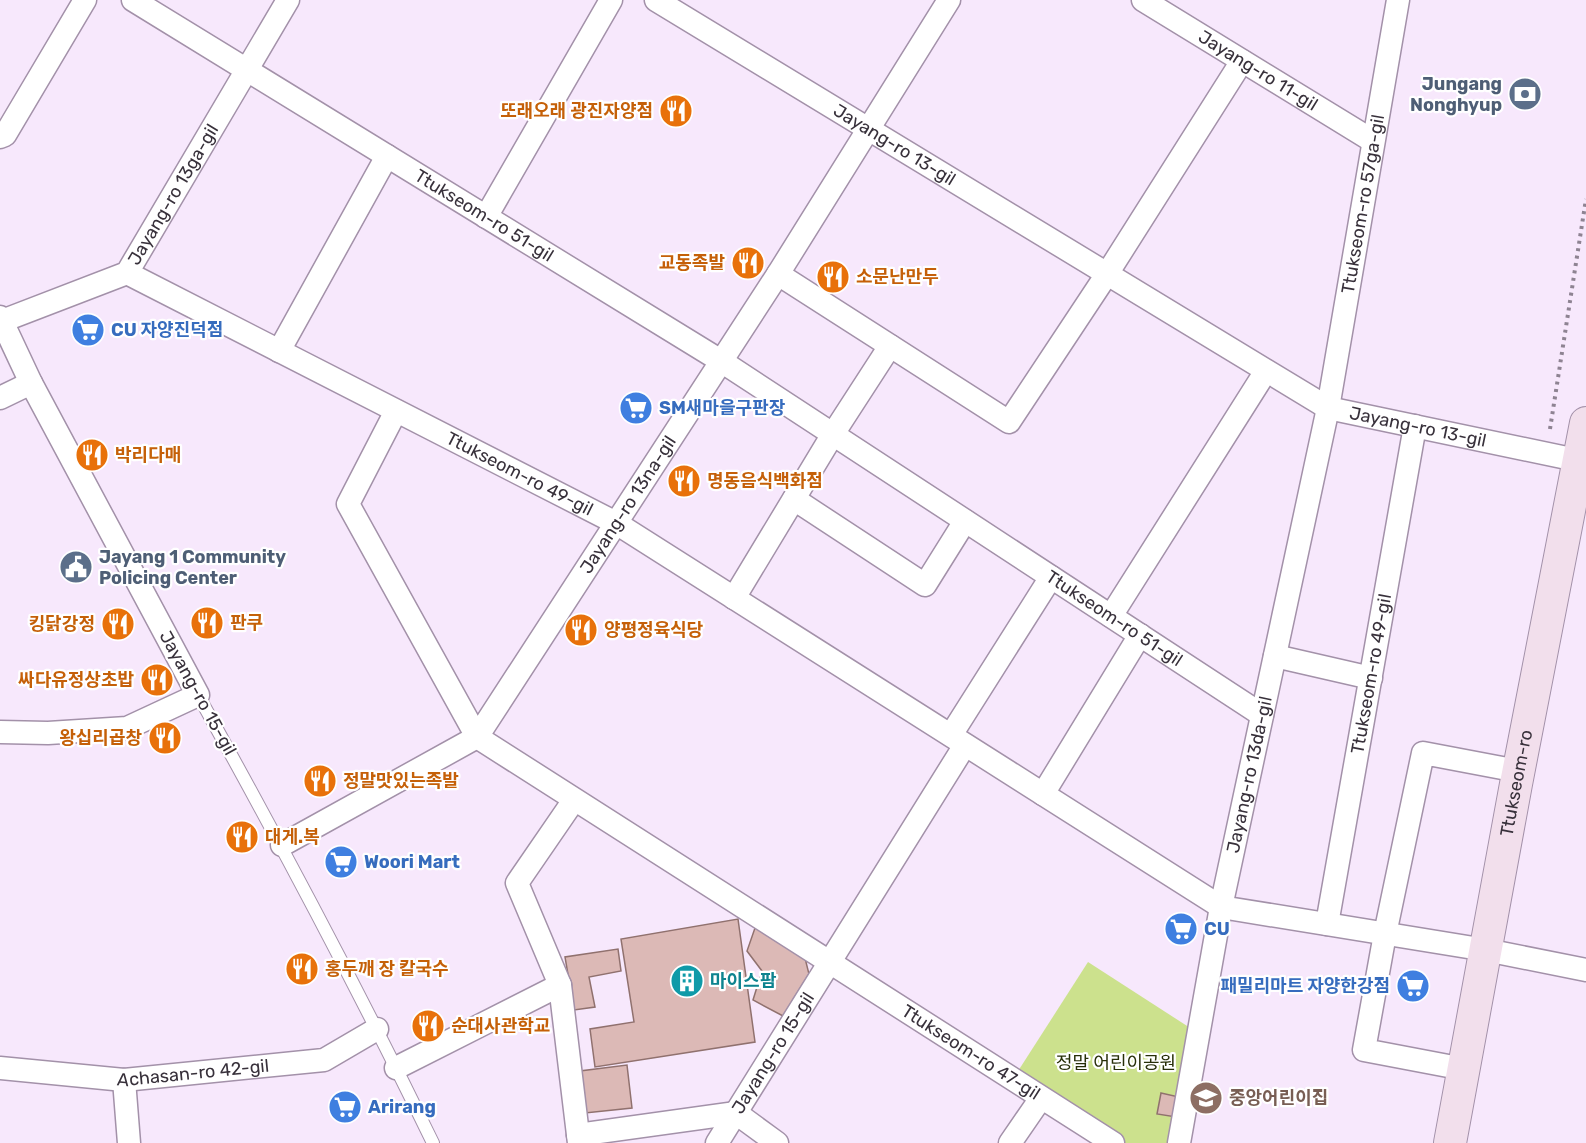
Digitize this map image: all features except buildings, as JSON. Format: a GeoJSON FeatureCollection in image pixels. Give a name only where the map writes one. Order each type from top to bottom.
{"type":"FeatureCollection","features":[{"type":"Feature","properties":{"kind":"main road","name":"Ttukseom-ro"},"geometry":{"type":"LineString","coordinates":[[1450,1143],[1518,771],[1582,461],[1586,423]]}},
{"type":"Feature","properties":{"kind":"street"},"geometry":{"type":"LineString","coordinates":[[0,137],[5,135],[84,0]]}},
{"type":"Feature","properties":{"kind":"street","name":"Ttukseom-ro 51-gil"},"geometry":{"type":"LineString","coordinates":[[133,0],[721,361],[1262,715]]}},
{"type":"Feature","properties":{"kind":"street","name":"Jayang-ro 13ga-gil"},"geometry":{"type":"LineString","coordinates":[[1,319],[127,273],[288,0]]}},
{"type":"Feature","properties":{"kind":"street"},"geometry":{"type":"LineString","coordinates":[[486,217],[611,0]]}},
{"type":"Feature","properties":{"kind":"street","name":"Jayang-ro 13-gil"},"geometry":{"type":"LineString","coordinates":[[656,0],[688,8],[868,130],[1328,408],[1582,461]]}},
{"type":"Feature","properties":{"kind":"street","name":"Jayang-ro 13na-gil"},"geometry":{"type":"LineString","coordinates":[[282,845],[477,737],[778,274],[950,0]]}},
{"type":"Feature","properties":{"kind":"street","name":"Ttukseom-ro 57ga-gil"},"geometry":{"type":"LineString","coordinates":[[1328,408],[1398,0]]}},
{"type":"Feature","properties":{"kind":"street","name":"Jayang-ro 11-gil"},"geometry":{"type":"LineString","coordinates":[[1157,4],[1242,61],[1373,141]]}},
{"type":"Feature","properties":{"kind":"street"},"geometry":{"type":"LineString","coordinates":[[778,274],[1009,422],[1107,274],[1242,61]]}},
{"type":"Feature","properties":{"kind":"street"},"geometry":{"type":"LineString","coordinates":[[279,351],[387,156]]}},
{"type":"Feature","properties":{"kind":"street","name":"Ttukseom-ro 49-gil"},"geometry":{"type":"LineString","coordinates":[[127,273],[616,523],[1221,907],[1486,950],[1586,970]]}},
{"type":"Feature","properties":{"kind":"street","name":"Jayang-ro 15-gil"},"geometry":{"type":"LineString","coordinates":[[1,319],[31,383],[198,694]]}},
{"type":"Feature","properties":{"kind":"street"},"geometry":{"type":"LineString","coordinates":[[734,598],[833,434],[890,346]]}},
{"type":"Feature","properties":{"kind":"street"},"geometry":{"type":"LineString","coordinates":[[1111,616],[1266,371]]}},
{"type":"Feature","properties":{"kind":"street"},"geometry":{"type":"LineString","coordinates":[[0,398],[31,383]]}},
{"type":"Feature","properties":{"kind":"street","name":"Jayang-ro 13da-gil"},"geometry":{"type":"LineString","coordinates":[[1179,1143],[1221,907],[1328,408]]}},
{"type":"Feature","properties":{"kind":"street"},"geometry":{"type":"LineString","coordinates":[[396,411],[348,504],[477,737]]}},
{"type":"Feature","properties":{"kind":"street","name":"Ttukseom-ro 49-gil"},"geometry":{"type":"LineString","coordinates":[[1327,924],[1415,426]]}},
{"type":"Feature","properties":{"kind":"street"},"geometry":{"type":"LineString","coordinates":[[794,499],[925,585],[965,521]]}},
{"type":"Feature","properties":{"kind":"street"},"geometry":{"type":"LineString","coordinates":[[829,962],[1051,577]]}},
{"type":"Feature","properties":{"kind":"street"},"geometry":{"type":"LineString","coordinates":[[1043,794],[1140,635]]}},
{"type":"Feature","properties":{"kind":"street"},"geometry":{"type":"LineString","coordinates":[[1275,656],[1371,678]]}},
{"type":"Feature","properties":{"kind":"street"},"geometry":{"type":"LineString","coordinates":[[0,732],[48,733],[127,728],[198,694]]}},
{"type":"Feature","properties":{"kind":"street","name":"Ttukseom-ro 47-gil"},"geometry":{"type":"LineString","coordinates":[[477,737],[1113,1143]]}},
{"type":"Feature","properties":{"kind":"street"},"geometry":{"type":"LineString","coordinates":[[1464,1069],[1364,1050],[1385,934],[1423,753],[1518,771]]}},
{"type":"Feature","properties":{"kind":"street"},"geometry":{"type":"LineString","coordinates":[[574,800],[517,883],[560,985],[578,1139],[736,1113],[777,1143]]}},
{"type":"Feature","properties":{"kind":"street","name":"Jayang-ro 15-gil"},"geometry":{"type":"LineString","coordinates":[[717,1143],[829,962]]}},
{"type":"Feature","properties":{"kind":"street"},"geometry":{"type":"LineString","coordinates":[[396,1068],[560,985]]}},
{"type":"Feature","properties":{"kind":"street","name":"Achasan-ro 42-gil"},"geometry":{"type":"LineString","coordinates":[[0,1068],[124,1080],[324,1060],[377,1029]]}},
{"type":"Feature","properties":{"kind":"street"},"geometry":{"type":"LineString","coordinates":[[124,1080],[129,1143]]}},
{"type":"Feature","properties":{"kind":"street"},"geometry":{"type":"LineString","coordinates":[[1010,1143],[1041,1098]]}},
{"type":"Feature","properties":{"kind":"lane","name":"Jayang-ro 15-gil"},"geometry":{"type":"LineString","coordinates":[[198,694],[282,845],[433,1143]]}},
{"type":"Feature","properties":{"kind":"green space","name":"정말 어린이공원"},"geometry":{"type":"Polygon","coordinates":[[[1088,962],[1198,1033],[1179,1143],[1113,1143],[1013,1079],[1088,962]]]}},
{"type":"Feature","properties":{"kind":"place","name":"Jungang Nonghyup"},"geometry":{"type":"Point","coordinates":[1525,94]}},
{"type":"Feature","properties":{"kind":"place","name":"또래오래 광진자양점"},"geometry":{"type":"Point","coordinates":[676,111]}},
{"type":"Feature","properties":{"kind":"place","name":"교동족발"},"geometry":{"type":"Point","coordinates":[748,263]}},
{"type":"Feature","properties":{"kind":"place","name":"소문난만두"},"geometry":{"type":"Point","coordinates":[833,277]}},
{"type":"Feature","properties":{"kind":"place","name":"CU 자양진덕점"},"geometry":{"type":"Point","coordinates":[88,330]}},
{"type":"Feature","properties":{"kind":"place","name":"SM새마을구판장"},"geometry":{"type":"Point","coordinates":[636,408]}},
{"type":"Feature","properties":{"kind":"place","name":"박리다매"},"geometry":{"type":"Point","coordinates":[92,455]}},
{"type":"Feature","properties":{"kind":"place","name":"명동음식백화점"},"geometry":{"type":"Point","coordinates":[684,481]}},
{"type":"Feature","properties":{"kind":"place","name":"Jayang 1 Community Policing Center"},"geometry":{"type":"Point","coordinates":[76,567]}},
{"type":"Feature","properties":{"kind":"place","name":"판쿠"},"geometry":{"type":"Point","coordinates":[207,623]}},
{"type":"Feature","properties":{"kind":"place","name":"킹닭강정"},"geometry":{"type":"Point","coordinates":[118,624]}},
{"type":"Feature","properties":{"kind":"place","name":"양평정육식당"},"geometry":{"type":"Point","coordinates":[581,630]}},
{"type":"Feature","properties":{"kind":"place","name":"싸다유정상초밥"},"geometry":{"type":"Point","coordinates":[157,680]}},
{"type":"Feature","properties":{"kind":"place","name":"왕십리곱창"},"geometry":{"type":"Point","coordinates":[165,738]}},
{"type":"Feature","properties":{"kind":"place","name":"정말맛있는족발"},"geometry":{"type":"Point","coordinates":[320,781]}},
{"type":"Feature","properties":{"kind":"place","name":"대게.복"},"geometry":{"type":"Point","coordinates":[242,837]}},
{"type":"Feature","properties":{"kind":"place","name":"Woori Mart"},"geometry":{"type":"Point","coordinates":[341,862]}},
{"type":"Feature","properties":{"kind":"place","name":"CU"},"geometry":{"type":"Point","coordinates":[1181,929]}},
{"type":"Feature","properties":{"kind":"place","name":"홍두깨 장 칼국수"},"geometry":{"type":"Point","coordinates":[302,969]}},
{"type":"Feature","properties":{"kind":"place","name":"마이스팜"},"geometry":{"type":"Point","coordinates":[687,981]}},
{"type":"Feature","properties":{"kind":"place","name":"패밀리마트 자양한강점"},"geometry":{"type":"Point","coordinates":[1413,986]}},
{"type":"Feature","properties":{"kind":"place","name":"순대사관학교"},"geometry":{"type":"Point","coordinates":[428,1026]}},
{"type":"Feature","properties":{"kind":"place","name":"중앙어린이집"},"geometry":{"type":"Point","coordinates":[1206,1098]}},
{"type":"Feature","properties":{"kind":"place","name":"Arirang"},"geometry":{"type":"Point","coordinates":[345,1107]}}]}
